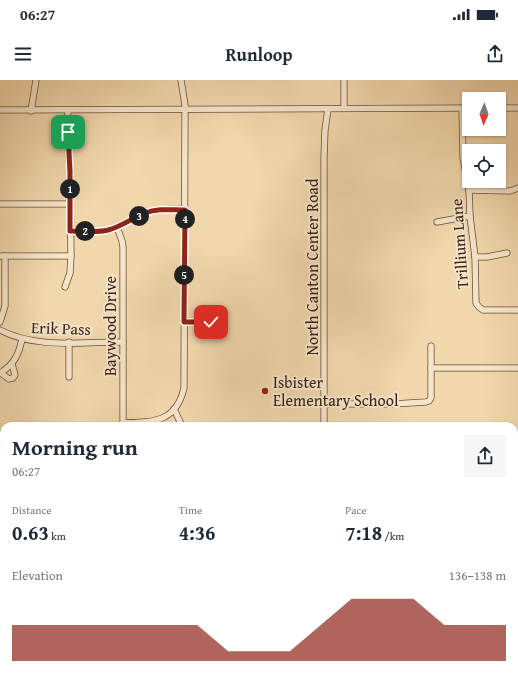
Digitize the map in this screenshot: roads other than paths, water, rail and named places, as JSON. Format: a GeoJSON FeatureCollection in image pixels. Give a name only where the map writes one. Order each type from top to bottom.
{"type":"FeatureCollection","features":[{"type":"Feature","properties":{"kind":"street"},"geometry":{"type":"LineString","coordinates":[[31,110],[36,80]]}},
{"type":"Feature","properties":{"kind":"street"},"geometry":{"type":"LineString","coordinates":[[144,422],[154,421],[165,417],[174,409],[181,399],[184,388],[185,99],[181,80]]}},
{"type":"Feature","properties":{"kind":"street"},"geometry":{"type":"LineString","coordinates":[[344,80],[344,108]]}},
{"type":"Feature","properties":{"kind":"street"},"geometry":{"type":"LineString","coordinates":[[0,110],[68,111],[462,108]]}},
{"type":"Feature","properties":{"kind":"street"},"geometry":{"type":"LineString","coordinates":[[506,108],[518,108]]}},
{"type":"Feature","properties":{"kind":"street","name":"North Canton Center Road"},"geometry":{"type":"LineString","coordinates":[[324,422],[324,157],[325,130],[328,109]]}},
{"type":"Feature","properties":{"kind":"street"},"geometry":{"type":"LineString","coordinates":[[65,287],[70,273],[68,111]]}},
{"type":"Feature","properties":{"kind":"street","name":"Trillium Lane"},"geometry":{"type":"LineString","coordinates":[[463,136],[463,158],[469,190],[470,216],[475,257],[476,301],[479,307],[486,310],[518,310]]}},
{"type":"Feature","properties":{"kind":"street"},"geometry":{"type":"LineString","coordinates":[[469,190],[510,190],[518,188]]}},
{"type":"Feature","properties":{"kind":"street"},"geometry":{"type":"LineString","coordinates":[[0,204],[70,204]]}},
{"type":"Feature","properties":{"kind":"street"},"geometry":{"type":"LineString","coordinates":[[70,231],[98,231],[117,227],[142,214],[152,211],[185,210]]}},
{"type":"Feature","properties":{"kind":"street"},"geometry":{"type":"LineString","coordinates":[[436,222],[470,216]]}},
{"type":"Feature","properties":{"kind":"street","name":"Baywood Drive"},"geometry":{"type":"LineString","coordinates":[[117,227],[123,247],[123,422]]}},
{"type":"Feature","properties":{"kind":"street"},"geometry":{"type":"LineString","coordinates":[[475,257],[487,257],[507,253]]}},
{"type":"Feature","properties":{"kind":"street"},"geometry":{"type":"LineString","coordinates":[[0,322],[5,306],[2,256],[70,256]]}},
{"type":"Feature","properties":{"kind":"street"},"geometry":{"type":"LineString","coordinates":[[184,322],[211,322]]}},
{"type":"Feature","properties":{"kind":"street","name":"Erik Pass"},"geometry":{"type":"LineString","coordinates":[[0,330],[22,339],[38,342],[123,342]]}},
{"type":"Feature","properties":{"kind":"street"},"geometry":{"type":"LineString","coordinates":[[12,364],[15,375],[13,378],[9,379],[0,373],[12,364],[18,354],[22,339]]}},
{"type":"Feature","properties":{"kind":"street"},"geometry":{"type":"LineString","coordinates":[[69,342],[69,377]]}},
{"type":"Feature","properties":{"kind":"street"},"geometry":{"type":"LineString","coordinates":[[324,404],[393,404],[427,402],[431,398],[431,346]]}},
{"type":"Feature","properties":{"kind":"street"},"geometry":{"type":"LineString","coordinates":[[431,368],[518,368]]}},
{"type":"Feature","properties":{"kind":"street"},"geometry":{"type":"LineString","coordinates":[[174,409],[180,422]]}},
{"type":"Feature","properties":{"kind":"place","name":"Isbister Elementary School"},"geometry":{"type":"Point","coordinates":[265,391]}}]}
